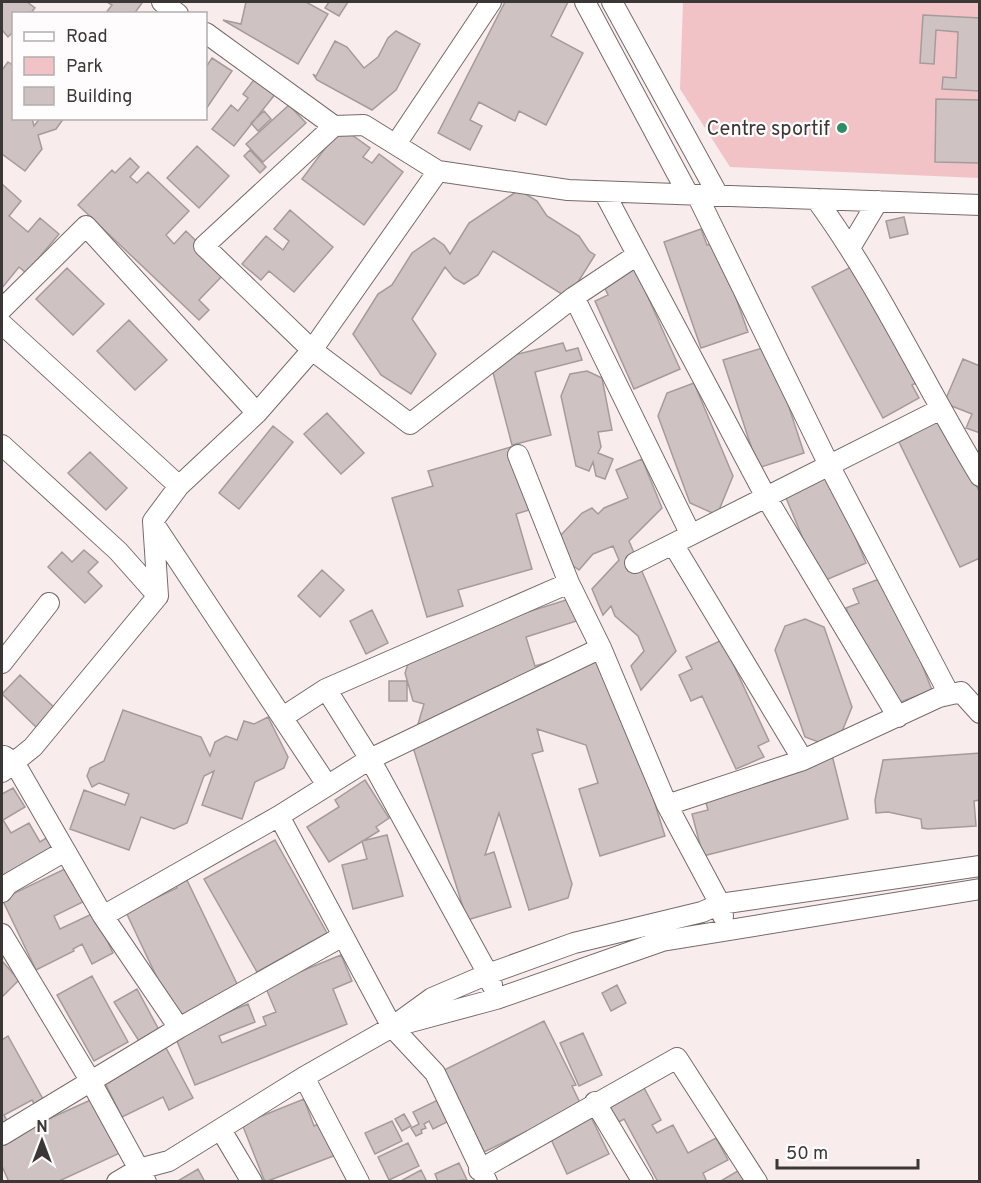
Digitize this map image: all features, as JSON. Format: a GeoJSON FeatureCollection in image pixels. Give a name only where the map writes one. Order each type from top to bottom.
{"type":"FeatureCollection","features":[{"type":"Feature","properties":{"kind":"street"},"geometry":{"type":"LineString","coordinates":[[162,2],[175,12]]}},
{"type":"Feature","properties":{"kind":"street"},"geometry":{"type":"LineString","coordinates":[[396,144],[491,2]]}},
{"type":"Feature","properties":{"kind":"street"},"geometry":{"type":"LineString","coordinates":[[585,2],[692,195],[829,465],[949,694]]}},
{"type":"Feature","properties":{"kind":"street"},"geometry":{"type":"LineString","coordinates":[[612,2],[718,195]]}},
{"type":"Feature","properties":{"kind":"street"},"geometry":{"type":"LineString","coordinates":[[207,34],[334,126],[364,125],[438,171],[568,190],[980,205]]}},
{"type":"Feature","properties":{"kind":"street"},"geometry":{"type":"LineString","coordinates":[[334,126],[204,246],[312,350],[410,424],[574,297],[637,255]]}},
{"type":"Feature","properties":{"kind":"street"},"geometry":{"type":"LineString","coordinates":[[179,1028],[103,916],[65,851],[6,763],[33,747],[158,596],[153,521],[179,486],[257,413],[312,350],[438,171]]}},
{"type":"Feature","properties":{"kind":"street"},"geometry":{"type":"LineString","coordinates":[[604,192],[766,497],[898,717]]}},
{"type":"Feature","properties":{"kind":"street"},"geometry":{"type":"LineString","coordinates":[[816,199],[850,246],[939,410],[980,476]]}},
{"type":"Feature","properties":{"kind":"street"},"geometry":{"type":"LineString","coordinates":[[850,246],[879,201]]}},
{"type":"Feature","properties":{"kind":"street"},"geometry":{"type":"LineString","coordinates":[[2,309],[87,226],[257,413]]}},
{"type":"Feature","properties":{"kind":"street"},"geometry":{"type":"LineString","coordinates":[[574,297],[691,535]]}},
{"type":"Feature","properties":{"kind":"street"},"geometry":{"type":"LineString","coordinates":[[2,324],[179,486]]}},
{"type":"Feature","properties":{"kind":"street"},"geometry":{"type":"LineString","coordinates":[[635,563],[939,410]]}},
{"type":"Feature","properties":{"kind":"street"},"geometry":{"type":"LineString","coordinates":[[2,445],[118,550],[158,596]]}},
{"type":"Feature","properties":{"kind":"street"},"geometry":{"type":"LineString","coordinates":[[518,455],[569,584],[601,648],[668,805],[720,904],[726,931]]}},
{"type":"Feature","properties":{"kind":"street"},"geometry":{"type":"LineString","coordinates":[[153,521],[327,784]]}},
{"type":"Feature","properties":{"kind":"street"},"geometry":{"type":"LineString","coordinates":[[673,544],[803,760]]}},
{"type":"Feature","properties":{"kind":"street"},"geometry":{"type":"LineString","coordinates":[[282,717],[326,689],[569,584]]}},
{"type":"Feature","properties":{"kind":"street"},"geometry":{"type":"LineString","coordinates":[[2,663],[49,603]]}},
{"type":"Feature","properties":{"kind":"street"},"geometry":{"type":"LineString","coordinates":[[103,916],[279,816],[370,759],[601,648]]}},
{"type":"Feature","properties":{"kind":"street"},"geometry":{"type":"LineString","coordinates":[[326,689],[370,759],[488,974],[496,999]]}},
{"type":"Feature","properties":{"kind":"street"},"geometry":{"type":"LineString","coordinates":[[668,805],[803,760],[949,694],[961,692],[980,713]]}},
{"type":"Feature","properties":{"kind":"street"},"geometry":{"type":"LineString","coordinates":[[279,816],[392,1027],[435,1073],[483,1176],[595,1102],[677,1058],[757,1182]]}},
{"type":"Feature","properties":{"kind":"street"},"geometry":{"type":"LineString","coordinates":[[2,892],[8,884],[65,851]]}},
{"type":"Feature","properties":{"kind":"street"},"geometry":{"type":"LineString","coordinates":[[117,1182],[142,1175],[169,1161],[304,1077],[392,1027],[432,998],[488,974],[574,943],[702,912],[720,904],[980,866]]}},
{"type":"Feature","properties":{"kind":"street"},"geometry":{"type":"LineString","coordinates":[[392,1027],[496,999],[662,941],[980,889]]}},
{"type":"Feature","properties":{"kind":"street"},"geometry":{"type":"LineString","coordinates":[[2,934],[90,1080],[142,1175]]}},
{"type":"Feature","properties":{"kind":"street"},"geometry":{"type":"LineString","coordinates":[[2,1135],[179,1028],[343,936]]}},
{"type":"Feature","properties":{"kind":"street"},"geometry":{"type":"LineString","coordinates":[[304,1077],[359,1182]]}},
{"type":"Feature","properties":{"kind":"street"},"geometry":{"type":"LineString","coordinates":[[595,1102],[644,1182]]}},
{"type":"Feature","properties":{"kind":"street"},"geometry":{"type":"LineString","coordinates":[[221,1130],[252,1182]]}},
{"type":"Feature","properties":{"kind":"green space","name":"Centre sportif"},"geometry":{"type":"Polygon","coordinates":[[[683,2],[979,2],[979,178],[730,167],[680,89],[683,2]]]}},
{"type":"Feature","properties":{"kind":"building"},"geometry":{"type":"Polygon","coordinates":[[[2,2],[27,2],[35,8],[32,12],[12,12],[12,33],[8,37],[2,30],[2,2]]]}},
{"type":"Feature","properties":{"kind":"building"},"geometry":{"type":"Polygon","coordinates":[[[107,2],[142,3],[135,12],[107,12],[112,5],[107,2]]]}},
{"type":"Feature","properties":{"kind":"building"},"geometry":{"type":"Polygon","coordinates":[[[246,2],[306,2],[328,14],[298,64],[223,20],[241,24],[246,2]]]}},
{"type":"Feature","properties":{"kind":"building"},"geometry":{"type":"Polygon","coordinates":[[[329,2],[348,2],[339,16],[325,8],[329,2]]]}},
{"type":"Feature","properties":{"kind":"building"},"geometry":{"type":"Polygon","coordinates":[[[505,2],[568,2],[551,36],[583,53],[546,125],[519,111],[515,121],[479,102],[470,120],[482,126],[470,150],[438,133],[505,2]]]}},
{"type":"Feature","properties":{"kind":"building"},"geometry":{"type":"Polygon","coordinates":[[[923,15],[980,18],[980,91],[942,89],[943,77],[956,78],[958,32],[936,30],[934,64],[920,63],[923,15]]]}},
{"type":"Feature","properties":{"kind":"building"},"geometry":{"type":"Polygon","coordinates":[[[396,31],[420,44],[396,90],[372,110],[317,80],[313,74],[316,76],[335,41],[347,47],[364,68],[378,57],[388,38],[396,31]]]}},
{"type":"Feature","properties":{"kind":"building"},"geometry":{"type":"Polygon","coordinates":[[[212,58],[232,71],[207,108],[207,66],[212,58]]]}},
{"type":"Feature","properties":{"kind":"building"},"geometry":{"type":"Polygon","coordinates":[[[8,62],[12,65],[12,120],[32,120],[34,126],[38,120],[63,120],[56,129],[38,135],[42,149],[25,171],[2,154],[2,70],[8,62]]]}},
{"type":"Feature","properties":{"kind":"building"},"geometry":{"type":"Polygon","coordinates":[[[256,77],[276,93],[234,146],[212,129],[231,105],[238,111],[248,98],[243,94],[256,77]]]}},
{"type":"Feature","properties":{"kind":"building"},"geometry":{"type":"Polygon","coordinates":[[[936,99],[980,100],[980,163],[935,162],[936,99]]]}},
{"type":"Feature","properties":{"kind":"building"},"geometry":{"type":"Polygon","coordinates":[[[289,105],[306,123],[263,162],[246,144],[289,105]]]}},
{"type":"Feature","properties":{"kind":"building"},"geometry":{"type":"Polygon","coordinates":[[[264,111],[271,119],[258,131],[251,123],[264,111]]]}},
{"type":"Feature","properties":{"kind":"building"},"geometry":{"type":"Polygon","coordinates":[[[341,127],[370,148],[363,157],[372,163],[379,154],[403,172],[364,225],[302,179],[341,127]]]}},
{"type":"Feature","properties":{"kind":"building"},"geometry":{"type":"Polygon","coordinates":[[[197,146],[229,176],[199,208],[167,178],[197,146]]]}},
{"type":"Feature","properties":{"kind":"building"},"geometry":{"type":"Polygon","coordinates":[[[250,150],[266,167],[260,173],[244,156],[250,150]]]}},
{"type":"Feature","properties":{"kind":"building"},"geometry":{"type":"Polygon","coordinates":[[[130,158],[139,167],[130,177],[137,183],[148,172],[189,211],[166,235],[174,244],[186,231],[227,271],[199,300],[209,310],[199,320],[78,205],[112,170],[115,173],[130,158]]]}},
{"type":"Feature","properties":{"kind":"building"},"geometry":{"type":"Polygon","coordinates":[[[2,184],[21,201],[9,216],[28,232],[40,218],[59,234],[26,273],[19,267],[2,288],[2,184]]]}},
{"type":"Feature","properties":{"kind":"building"},"geometry":{"type":"Polygon","coordinates":[[[519,190],[537,201],[547,216],[579,236],[589,251],[595,255],[568,298],[493,251],[478,275],[464,284],[454,278],[445,267],[412,319],[436,354],[411,394],[381,375],[353,334],[378,294],[392,285],[412,253],[434,238],[444,245],[450,254],[469,223],[519,190]]]}},
{"type":"Feature","properties":{"kind":"building"},"geometry":{"type":"Polygon","coordinates":[[[290,210],[333,247],[294,292],[269,271],[261,280],[242,264],[266,236],[283,250],[289,241],[274,229],[290,210]]]}},
{"type":"Feature","properties":{"kind":"building"},"geometry":{"type":"Polygon","coordinates":[[[904,217],[908,234],[890,238],[886,221],[904,217]]]}},
{"type":"Feature","properties":{"kind":"building"},"geometry":{"type":"Polygon","coordinates":[[[701,229],[707,245],[716,242],[748,332],[701,348],[664,242],[701,229]]]}},
{"type":"Feature","properties":{"kind":"building"},"geometry":{"type":"Polygon","coordinates":[[[853,266],[920,381],[912,385],[919,398],[883,418],[812,287],[853,266]]]}},
{"type":"Feature","properties":{"kind":"building"},"geometry":{"type":"Polygon","coordinates":[[[67,268],[104,304],[73,335],[36,299],[67,268]]]}},
{"type":"Feature","properties":{"kind":"building"},"geometry":{"type":"Polygon","coordinates":[[[635,268],[680,369],[634,389],[595,301],[608,295],[602,282],[635,268]]]}},
{"type":"Feature","properties":{"kind":"building"},"geometry":{"type":"Polygon","coordinates":[[[129,320],[167,360],[135,390],[97,351],[129,320]]]}},
{"type":"Feature","properties":{"kind":"building"},"geometry":{"type":"Polygon","coordinates":[[[563,343],[566,351],[578,348],[582,360],[535,372],[551,435],[512,445],[490,361],[563,343]]]}},
{"type":"Feature","properties":{"kind":"building"},"geometry":{"type":"Polygon","coordinates":[[[769,346],[804,453],[758,468],[723,360],[769,346]]]}},
{"type":"Feature","properties":{"kind":"building"},"geometry":{"type":"Polygon","coordinates":[[[963,359],[980,366],[980,433],[966,428],[972,414],[944,403],[963,359]]]}},
{"type":"Feature","properties":{"kind":"building"},"geometry":{"type":"Polygon","coordinates":[[[587,371],[602,378],[612,430],[598,432],[601,447],[598,453],[613,459],[605,479],[596,476],[593,462],[589,471],[576,466],[561,396],[570,374],[587,371]]]}},
{"type":"Feature","properties":{"kind":"building"},"geometry":{"type":"Polygon","coordinates":[[[694,383],[733,476],[717,515],[690,503],[658,416],[667,393],[694,383]]]}},
{"type":"Feature","properties":{"kind":"building"},"geometry":{"type":"Polygon","coordinates":[[[939,409],[980,493],[980,558],[960,567],[899,442],[911,436],[905,425],[939,409]]]}},
{"type":"Feature","properties":{"kind":"building"},"geometry":{"type":"Polygon","coordinates":[[[327,413],[364,453],[341,474],[304,434],[327,413]]]}},
{"type":"Feature","properties":{"kind":"building"},"geometry":{"type":"Polygon","coordinates":[[[273,426],[293,442],[239,509],[219,493],[273,426]]]}},
{"type":"Feature","properties":{"kind":"building"},"geometry":{"type":"Polygon","coordinates":[[[511,447],[529,510],[516,514],[532,569],[458,590],[463,606],[427,617],[392,498],[433,486],[428,471],[511,447]]]}},
{"type":"Feature","properties":{"kind":"building"},"geometry":{"type":"Polygon","coordinates":[[[90,452],[127,488],[106,510],[68,473],[90,452]]]}},
{"type":"Feature","properties":{"kind":"building"},"geometry":{"type":"Polygon","coordinates":[[[642,459],[662,508],[629,541],[676,651],[641,690],[631,666],[644,651],[638,636],[615,616],[611,606],[603,615],[592,589],[619,560],[613,546],[593,554],[579,570],[572,565],[560,536],[582,513],[592,508],[598,514],[604,508],[628,498],[616,470],[642,459]]]}},
{"type":"Feature","properties":{"kind":"building"},"geometry":{"type":"Polygon","coordinates":[[[825,463],[866,563],[821,582],[784,493],[825,463]]]}},
{"type":"Feature","properties":{"kind":"building"},"geometry":{"type":"Polygon","coordinates":[[[84,550],[98,562],[88,572],[102,586],[85,603],[48,567],[62,552],[72,562],[84,550]]]}},
{"type":"Feature","properties":{"kind":"building"},"geometry":{"type":"Polygon","coordinates":[[[322,570],[344,590],[320,617],[298,596],[322,570]]]}},
{"type":"Feature","properties":{"kind":"building"},"geometry":{"type":"Polygon","coordinates":[[[887,576],[932,690],[885,708],[846,608],[859,603],[853,589],[887,576]]]}},
{"type":"Feature","properties":{"kind":"building"},"geometry":{"type":"Polygon","coordinates":[[[582,595],[589,617],[526,637],[535,666],[605,645],[665,836],[600,856],[579,789],[598,783],[586,745],[537,729],[543,751],[532,754],[572,884],[568,898],[529,910],[499,813],[485,855],[494,852],[511,907],[467,920],[412,744],[424,704],[413,701],[405,673],[413,648],[582,595]]]}},
{"type":"Feature","properties":{"kind":"building"},"geometry":{"type":"Polygon","coordinates":[[[372,610],[388,643],[366,654],[350,621],[372,610]]]}},
{"type":"Feature","properties":{"kind":"building"},"geometry":{"type":"Polygon","coordinates":[[[805,619],[824,627],[852,707],[839,739],[824,744],[805,737],[775,650],[785,626],[805,619]]]}},
{"type":"Feature","properties":{"kind":"building"},"geometry":{"type":"Polygon","coordinates":[[[722,640],[769,741],[758,746],[764,757],[736,769],[702,696],[691,701],[679,675],[692,669],[686,657],[722,640]]]}},
{"type":"Feature","properties":{"kind":"building"},"geometry":{"type":"Polygon","coordinates":[[[20,675],[58,711],[39,730],[2,694],[20,675]]]}},
{"type":"Feature","properties":{"kind":"building"},"geometry":{"type":"Polygon","coordinates":[[[389,681],[407,681],[407,701],[389,701],[389,681]]]}},
{"type":"Feature","properties":{"kind":"building"},"geometry":{"type":"Polygon","coordinates":[[[123,710],[201,737],[210,756],[215,742],[226,736],[237,740],[244,721],[254,724],[268,717],[288,757],[284,768],[255,782],[242,819],[202,805],[214,771],[204,776],[187,823],[174,829],[141,817],[129,850],[70,829],[84,790],[125,805],[129,794],[99,783],[92,787],[87,776],[90,768],[104,761],[123,710]]]}},
{"type":"Feature","properties":{"kind":"building"},"geometry":{"type":"Polygon","coordinates":[[[831,751],[848,819],[703,856],[692,814],[708,810],[701,785],[831,751]]]}},
{"type":"Feature","properties":{"kind":"building"},"geometry":{"type":"Polygon","coordinates":[[[980,753],[980,800],[974,801],[976,826],[928,829],[922,828],[921,819],[888,812],[876,813],[875,800],[883,760],[980,753]]]}},
{"type":"Feature","properties":{"kind":"building"},"geometry":{"type":"Polygon","coordinates":[[[365,780],[389,818],[376,827],[379,831],[329,862],[307,827],[339,807],[335,800],[365,780]]]}},
{"type":"Feature","properties":{"kind":"building"},"geometry":{"type":"Polygon","coordinates":[[[13,788],[25,807],[3,820],[11,833],[29,823],[40,842],[51,835],[58,847],[2,881],[2,794],[13,788]]]}},
{"type":"Feature","properties":{"kind":"building"},"geometry":{"type":"Polygon","coordinates":[[[387,835],[403,896],[353,909],[342,865],[367,859],[362,841],[387,835]]]}},
{"type":"Feature","properties":{"kind":"building"},"geometry":{"type":"Polygon","coordinates":[[[275,840],[327,933],[257,972],[204,879],[275,840]]]}},
{"type":"Feature","properties":{"kind":"building"},"geometry":{"type":"Polygon","coordinates":[[[71,866],[87,900],[54,916],[60,929],[94,913],[113,953],[92,964],[82,944],[73,949],[74,951],[36,970],[2,899],[71,866]]]}},
{"type":"Feature","properties":{"kind":"building"},"geometry":{"type":"Polygon","coordinates":[[[184,874],[239,988],[176,1018],[126,912],[177,888],[173,879],[184,874]]]}},
{"type":"Feature","properties":{"kind":"building"},"geometry":{"type":"Polygon","coordinates":[[[341,955],[352,981],[333,989],[347,1024],[195,1085],[174,1034],[248,1004],[255,1022],[219,1036],[222,1043],[266,1025],[263,1017],[276,1012],[265,986],[341,955]]]}},
{"type":"Feature","properties":{"kind":"building"},"geometry":{"type":"Polygon","coordinates":[[[2,961],[19,980],[2,997],[2,961]]]}},
{"type":"Feature","properties":{"kind":"building"},"geometry":{"type":"Polygon","coordinates":[[[92,976],[128,1042],[94,1061],[57,995],[92,976]]]}},
{"type":"Feature","properties":{"kind":"building"},"geometry":{"type":"Polygon","coordinates":[[[617,985],[626,1003],[611,1011],[602,993],[617,985]]]}},
{"type":"Feature","properties":{"kind":"building"},"geometry":{"type":"Polygon","coordinates":[[[137,989],[159,1030],[139,1041],[114,1002],[137,989]]]}},
{"type":"Feature","properties":{"kind":"building"},"geometry":{"type":"Polygon","coordinates":[[[544,1021],[576,1085],[572,1086],[581,1105],[484,1152],[444,1070],[544,1021]]]}},
{"type":"Feature","properties":{"kind":"building"},"geometry":{"type":"Polygon","coordinates":[[[583,1033],[602,1075],[579,1086],[560,1043],[583,1033]]]}},
{"type":"Feature","properties":{"kind":"building"},"geometry":{"type":"Polygon","coordinates":[[[8,1036],[44,1101],[35,1105],[32,1100],[4,1115],[9,1124],[2,1129],[2,1040],[8,1036]]]}},
{"type":"Feature","properties":{"kind":"building"},"geometry":{"type":"Polygon","coordinates":[[[165,1046],[193,1098],[169,1110],[163,1097],[122,1117],[102,1077],[165,1046]]]}},
{"type":"Feature","properties":{"kind":"building"},"geometry":{"type":"Polygon","coordinates":[[[641,1082],[661,1120],[652,1125],[657,1133],[673,1125],[688,1153],[716,1138],[728,1160],[703,1173],[707,1182],[658,1182],[624,1119],[617,1123],[605,1102],[641,1082]]]}},
{"type":"Feature","properties":{"kind":"building"},"geometry":{"type":"Polygon","coordinates":[[[95,1098],[120,1153],[57,1182],[9,1182],[2,1166],[2,1140],[95,1098]]]}},
{"type":"Feature","properties":{"kind":"building"},"geometry":{"type":"Polygon","coordinates":[[[304,1099],[314,1126],[323,1122],[336,1155],[265,1182],[242,1124],[304,1099]]]}},
{"type":"Feature","properties":{"kind":"building"},"geometry":{"type":"Polygon","coordinates":[[[440,1099],[451,1120],[433,1129],[429,1121],[424,1124],[426,1128],[421,1130],[422,1133],[416,1136],[411,1128],[419,1124],[413,1112],[440,1099]]]}},
{"type":"Feature","properties":{"kind":"building"},"geometry":{"type":"Polygon","coordinates":[[[404,1114],[411,1126],[402,1131],[395,1119],[404,1114]]]}},
{"type":"Feature","properties":{"kind":"building"},"geometry":{"type":"Polygon","coordinates":[[[591,1117],[609,1154],[567,1174],[550,1137],[591,1117]]]}},
{"type":"Feature","properties":{"kind":"building"},"geometry":{"type":"Polygon","coordinates":[[[392,1121],[402,1141],[375,1154],[365,1133],[392,1121]]]}},
{"type":"Feature","properties":{"kind":"building"},"geometry":{"type":"Polygon","coordinates":[[[408,1143],[419,1166],[389,1180],[378,1157],[408,1143]]]}},
{"type":"Feature","properties":{"kind":"building"},"geometry":{"type":"Polygon","coordinates":[[[459,1163],[467,1180],[438,1182],[435,1174],[459,1163]]]}},
{"type":"Feature","properties":{"kind":"building"},"geometry":{"type":"Polygon","coordinates":[[[198,1169],[205,1182],[176,1182],[198,1169]]]}},
{"type":"Feature","properties":{"kind":"building"},"geometry":{"type":"Polygon","coordinates":[[[741,1169],[747,1182],[719,1182],[741,1169]]]}},
{"type":"Feature","properties":{"kind":"building"},"geometry":{"type":"Polygon","coordinates":[[[421,1170],[427,1182],[399,1182],[421,1170]]]}},
{"type":"Feature","properties":{"kind":"place","name":"Centre sportif"},"geometry":{"type":"Point","coordinates":[842,128]}}]}
